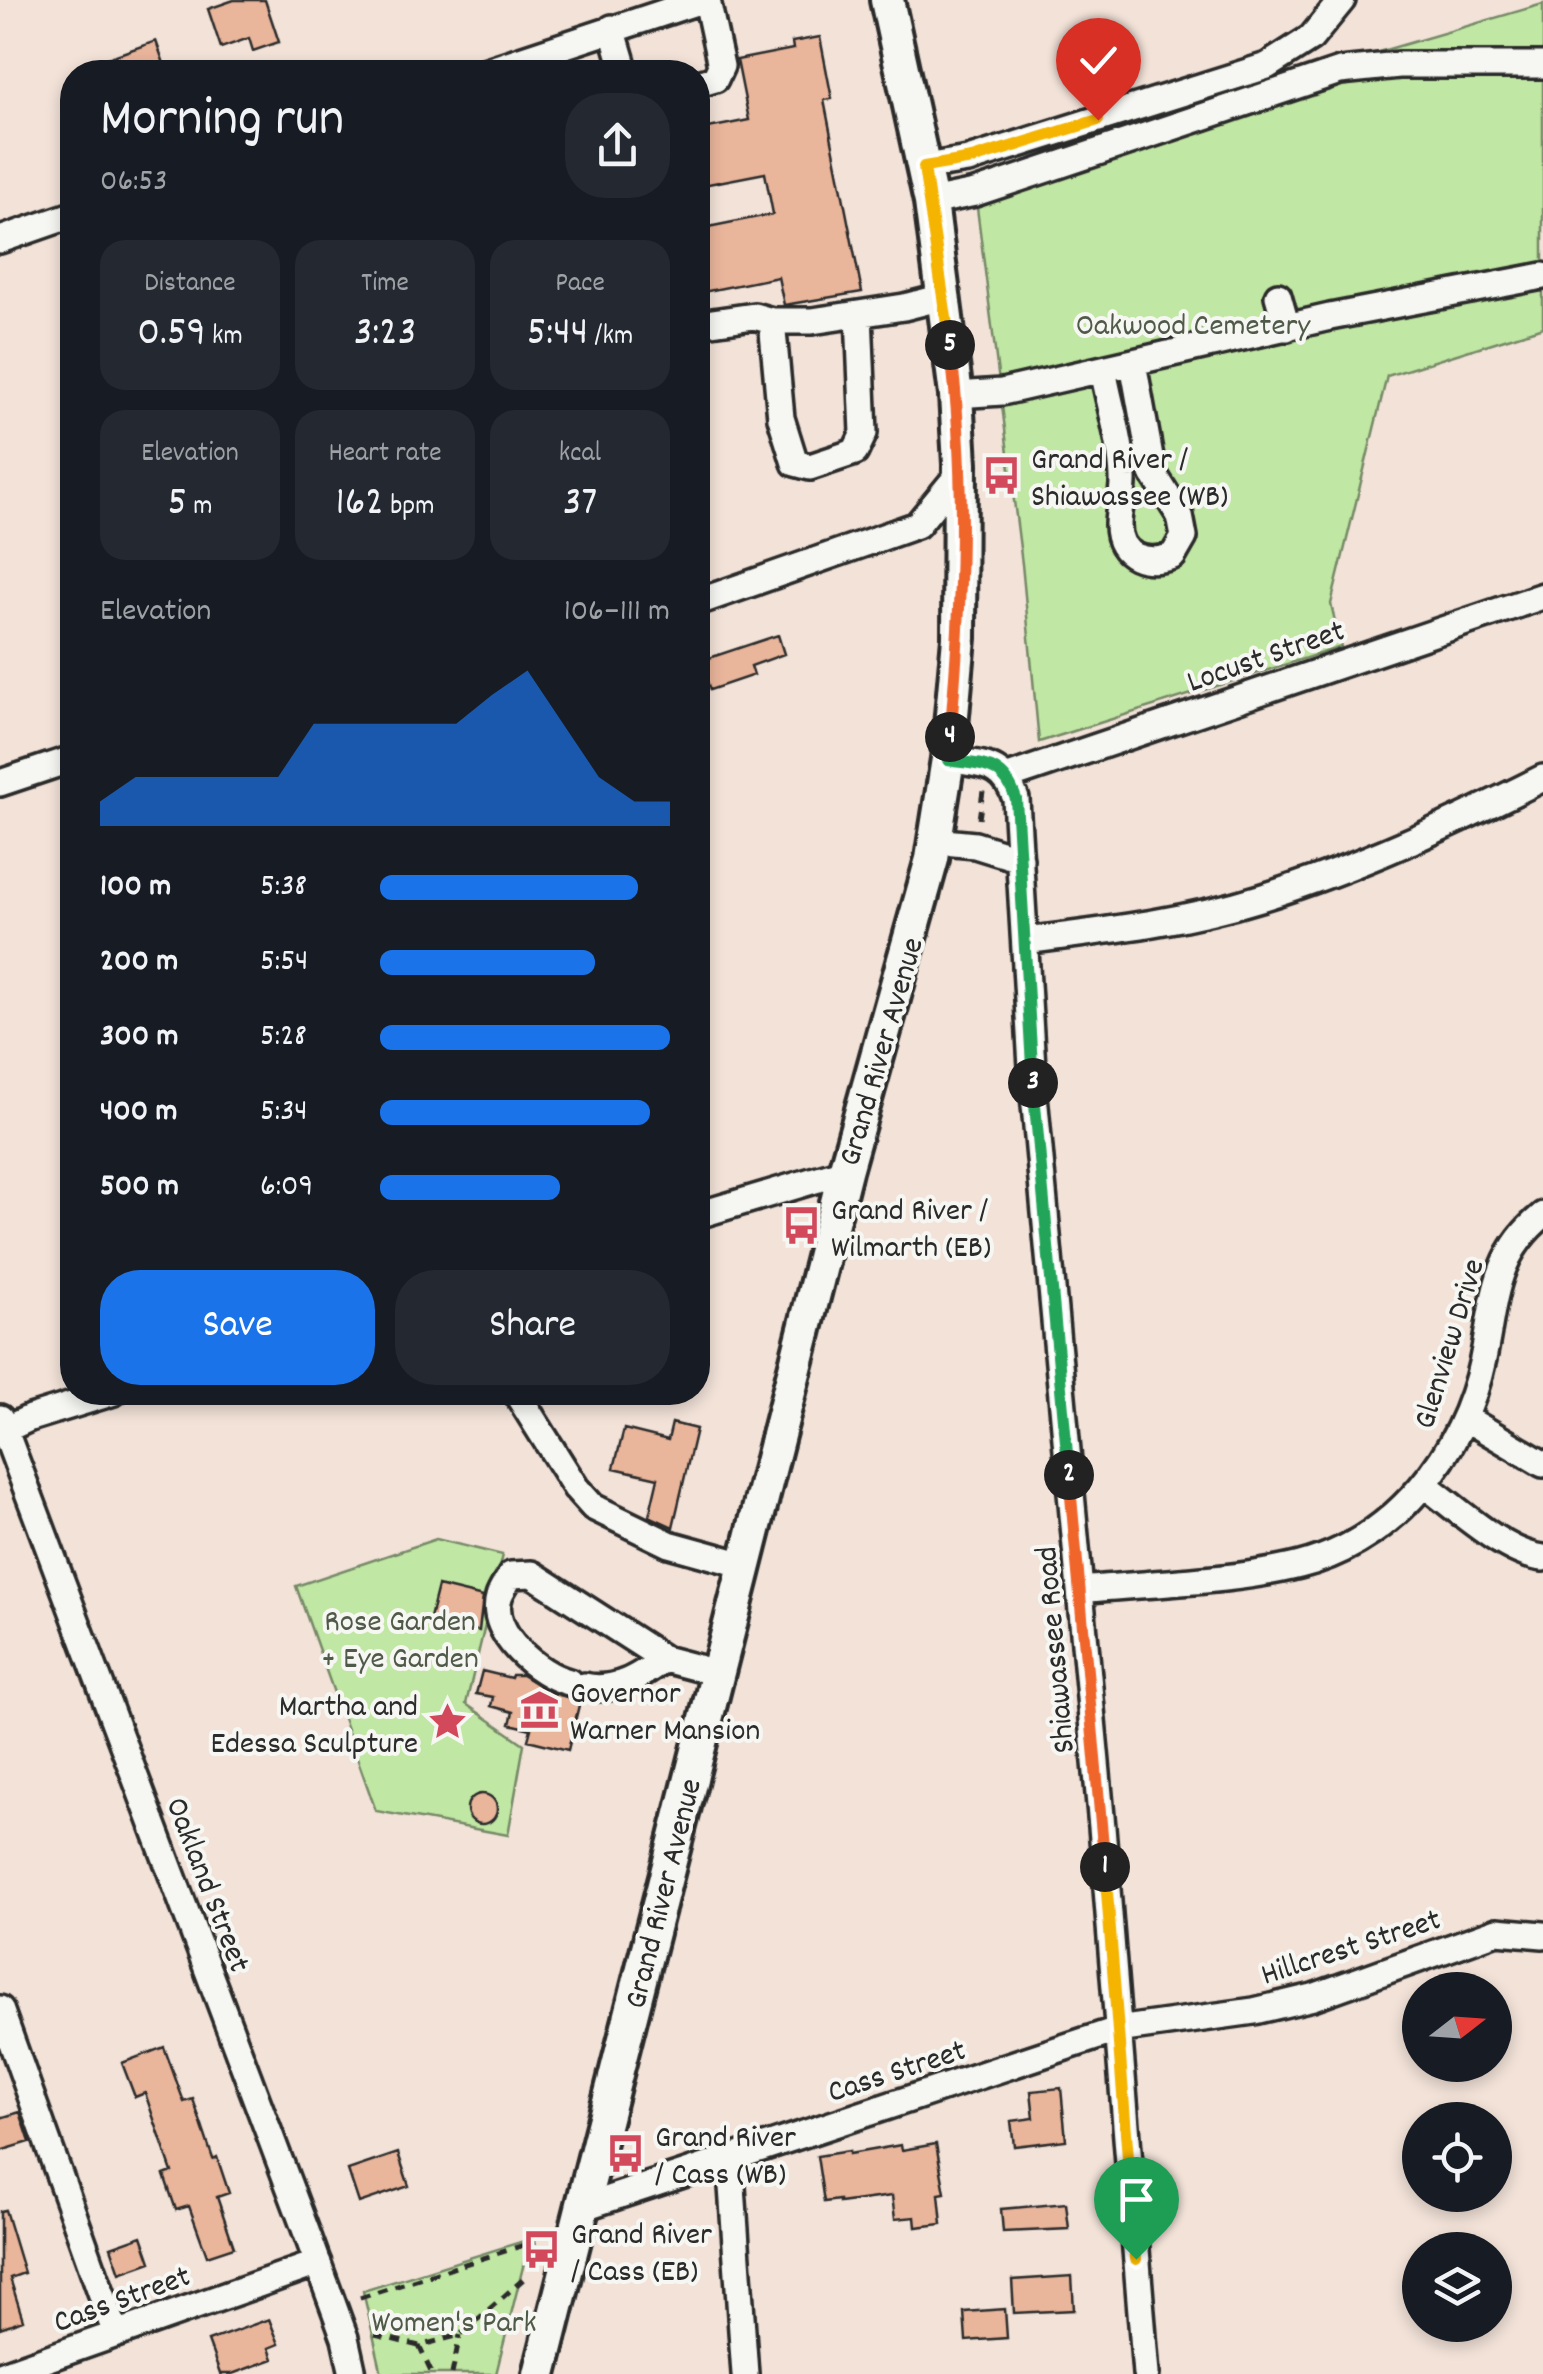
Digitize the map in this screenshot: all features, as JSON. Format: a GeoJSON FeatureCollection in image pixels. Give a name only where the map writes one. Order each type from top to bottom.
{"type":"FeatureCollection","features":[{"type":"Feature","properties":{"kind":"main road","name":"Grand River Avenue"},"geometry":{"type":"LineString","coordinates":[[540,2374],[845,1171],[932,859],[948,760],[959,638],[956,395],[924,167],[887,0]]}},
{"type":"Feature","properties":{"kind":"street"},"geometry":{"type":"LineString","coordinates":[[514,60],[623,16],[704,0],[721,66],[715,79],[710,80]]}},
{"type":"Feature","properties":{"kind":"street"},"geometry":{"type":"LineString","coordinates":[[924,167],[972,159],[1267,66],[1311,38],[1342,0]]}},
{"type":"Feature","properties":{"kind":"street"},"geometry":{"type":"LineString","coordinates":[[623,16],[625,60]]}},
{"type":"Feature","properties":{"kind":"street"},"geometry":{"type":"LineString","coordinates":[[930,202],[975,193],[1340,71],[1399,65],[1543,65]]}},
{"type":"Feature","properties":{"kind":"street"},"geometry":{"type":"LineString","coordinates":[[0,240],[60,219]]}},
{"type":"Feature","properties":{"kind":"street"},"geometry":{"type":"LineString","coordinates":[[956,395],[1002,392],[1543,276]]}},
{"type":"Feature","properties":{"kind":"street"},"geometry":{"type":"LineString","coordinates":[[1278,296],[1287,328]]}},
{"type":"Feature","properties":{"kind":"street"},"geometry":{"type":"LineString","coordinates":[[710,322],[754,316],[772,321],[812,321],[943,298]]}},
{"type":"Feature","properties":{"kind":"street"},"geometry":{"type":"LineString","coordinates":[[772,321],[781,418],[794,463],[810,468],[855,452],[864,433],[860,315]]}},
{"type":"Feature","properties":{"kind":"street"},"geometry":{"type":"LineString","coordinates":[[1103,370],[1123,478],[1118,528],[1122,545],[1134,558],[1155,562],[1173,556],[1184,536],[1180,516],[1153,472],[1132,363]]}},
{"type":"Feature","properties":{"kind":"street"},"geometry":{"type":"LineString","coordinates":[[710,598],[917,524],[959,474]]}},
{"type":"Feature","properties":{"kind":"street","name":"Locust Street"},"geometry":{"type":"LineString","coordinates":[[1008,777],[1543,596]]}},
{"type":"Feature","properties":{"kind":"street"},"geometry":{"type":"LineString","coordinates":[[948,760],[987,767],[1008,777]]}},
{"type":"Feature","properties":{"kind":"street"},"geometry":{"type":"LineString","coordinates":[[0,783],[60,763]]}},
{"type":"Feature","properties":{"kind":"street","name":"Shiawassee Road"},"geometry":{"type":"LineString","coordinates":[[1008,777],[1016,799],[1033,1084],[1146,2374]]}},
{"type":"Feature","properties":{"kind":"street"},"geometry":{"type":"LineString","coordinates":[[1025,941],[1155,924],[1258,899],[1330,874],[1462,819],[1543,778]]}},
{"type":"Feature","properties":{"kind":"street"},"geometry":{"type":"LineString","coordinates":[[934,840],[976,845],[1020,859]]}},
{"type":"Feature","properties":{"kind":"street"},"geometry":{"type":"LineString","coordinates":[[710,1211],[845,1171]]}},
{"type":"Feature","properties":{"kind":"street","name":"Glenview Drive"},"geometry":{"type":"LineString","coordinates":[[1080,1590],[1268,1572],[1303,1564],[1340,1550],[1390,1519],[1425,1485],[1448,1452],[1483,1360],[1492,1301],[1506,1257],[1543,1215]]}},
{"type":"Feature","properties":{"kind":"street"},"geometry":{"type":"LineString","coordinates":[[2,1427],[72,1405]]}},
{"type":"Feature","properties":{"kind":"street"},"geometry":{"type":"LineString","coordinates":[[524,1405],[576,1488],[593,1507],[669,1544],[744,1564]]}},
{"type":"Feature","properties":{"kind":"street"},"geometry":{"type":"LineString","coordinates":[[1464,1418],[1543,1464]]}},
{"type":"Feature","properties":{"kind":"street","name":"Oakland Street"},"geometry":{"type":"LineString","coordinates":[[2,1427],[318,2264],[345,2338],[353,2374]]}},
{"type":"Feature","properties":{"kind":"street"},"geometry":{"type":"LineString","coordinates":[[1425,1485],[1504,1542],[1543,1558]]}},
{"type":"Feature","properties":{"kind":"street"},"geometry":{"type":"LineString","coordinates":[[664,1659],[612,1688],[552,1678],[502,1630],[498,1600],[510,1575],[532,1574],[664,1659],[717,1673]]}},
{"type":"Feature","properties":{"kind":"street","name":"Hillcrest Street"},"geometry":{"type":"LineString","coordinates":[[1117,2030],[1254,2011],[1313,1997],[1497,1930],[1543,1936]]}},
{"type":"Feature","properties":{"kind":"street"},"geometry":{"type":"LineString","coordinates":[[0,2009],[116,2334]]}},
{"type":"Feature","properties":{"kind":"street","name":"Cass Street"},"geometry":{"type":"LineString","coordinates":[[581,2208],[1117,2030]]}},
{"type":"Feature","properties":{"kind":"street"},"geometry":{"type":"LineString","coordinates":[[730,2158],[745,2374]]}},
{"type":"Feature","properties":{"kind":"street","name":"Cass Street"},"geometry":{"type":"LineString","coordinates":[[4,2374],[318,2264]]}},
{"type":"Feature","properties":{"kind":"path"},"geometry":{"type":"LineString","coordinates":[[979,822],[984,788]]}},
{"type":"Feature","properties":{"kind":"path"},"geometry":{"type":"LineString","coordinates":[[360,2298],[536,2240]]}},
{"type":"Feature","properties":{"kind":"path"},"geometry":{"type":"LineString","coordinates":[[375,2335],[419,2346],[460,2336],[528,2275]]}},
{"type":"Feature","properties":{"kind":"path"},"geometry":{"type":"LineString","coordinates":[[452,2374],[460,2336]]}},
{"type":"Feature","properties":{"kind":"path"},"geometry":{"type":"LineString","coordinates":[[419,2346],[432,2374]]}},
{"type":"Feature","properties":{"kind":"green space","name":"Oakwood Cemetery"},"geometry":{"type":"Polygon","coordinates":[[[1543,4],[1543,327],[1387,376],[1331,604],[1341,647],[1039,742],[1022,564],[974,184],[1320,69],[1543,4]]]}},
{"type":"Feature","properties":{"kind":"green space","name":"Rose Garden + Eye Garden"},"geometry":{"type":"Polygon","coordinates":[[[436,1539],[502,1555],[466,1704],[524,1744],[508,1835],[376,1811],[296,1586],[436,1539]]]}},
{"type":"Feature","properties":{"kind":"green space","name":"Women's Park"},"geometry":{"type":"Polygon","coordinates":[[[530,2239],[496,2374],[382,2374],[363,2291],[530,2239]]]}},
{"type":"Feature","properties":{"kind":"building"},"geometry":{"type":"Polygon","coordinates":[[[234,0],[265,0],[279,42],[253,51],[249,38],[221,48],[208,9],[234,0]]]}},
{"type":"Feature","properties":{"kind":"building"},"geometry":{"type":"Polygon","coordinates":[[[820,37],[832,99],[824,100],[862,292],[784,305],[778,277],[710,291],[710,227],[773,214],[765,173],[710,184],[710,128],[749,120],[737,60],[793,49],[792,42],[820,37]]]}},
{"type":"Feature","properties":{"kind":"building"},"geometry":{"type":"Polygon","coordinates":[[[156,41],[163,60],[102,60],[156,41]]]}},
{"type":"Feature","properties":{"kind":"building"},"geometry":{"type":"Polygon","coordinates":[[[778,635],[784,654],[751,666],[754,675],[710,690],[710,658],[778,635]]]}},
{"type":"Feature","properties":{"kind":"building"},"geometry":{"type":"Polygon","coordinates":[[[672,1423],[696,1429],[673,1527],[649,1516],[658,1478],[614,1468],[624,1429],[668,1440],[672,1423]]]}},
{"type":"Feature","properties":{"kind":"building"},"geometry":{"type":"Polygon","coordinates":[[[438,1586],[483,1597],[479,1631],[430,1618],[438,1586]]]}},
{"type":"Feature","properties":{"kind":"building","name":"Governor Warner Mansion"},"geometry":{"type":"Polygon","coordinates":[[[482,1671],[511,1678],[522,1675],[550,1692],[580,1701],[568,1750],[528,1740],[531,1729],[510,1724],[513,1712],[491,1706],[493,1697],[476,1694],[482,1671]]]}},
{"type":"Feature","properties":{"kind":"building"},"geometry":{"type":"Polygon","coordinates":[[[482,1794],[493,1798],[497,1809],[493,1820],[482,1824],[471,1820],[467,1809],[471,1798],[482,1794]]]}},
{"type":"Feature","properties":{"kind":"building"},"geometry":{"type":"Polygon","coordinates":[[[164,2047],[184,2102],[193,2099],[229,2193],[217,2197],[234,2247],[207,2256],[189,2206],[176,2210],[164,2175],[172,2172],[145,2093],[135,2097],[122,2063],[164,2047]]]}},
{"type":"Feature","properties":{"kind":"building"},"geometry":{"type":"Polygon","coordinates":[[[1061,2088],[1066,2140],[1014,2146],[1011,2121],[1034,2118],[1031,2091],[1061,2088]]]}},
{"type":"Feature","properties":{"kind":"building"},"geometry":{"type":"Polygon","coordinates":[[[20,2112],[30,2142],[0,2151],[0,2118],[20,2112]]]}},
{"type":"Feature","properties":{"kind":"building"},"geometry":{"type":"Polygon","coordinates":[[[936,2144],[945,2193],[939,2194],[942,2224],[916,2227],[915,2217],[895,2219],[892,2196],[824,2202],[817,2156],[936,2144]]]}},
{"type":"Feature","properties":{"kind":"building"},"geometry":{"type":"Polygon","coordinates":[[[398,2153],[409,2186],[359,2203],[348,2170],[398,2153]]]}},
{"type":"Feature","properties":{"kind":"building"},"geometry":{"type":"Polygon","coordinates":[[[1066,2203],[1069,2229],[1003,2232],[1001,2209],[1066,2203]]]}},
{"type":"Feature","properties":{"kind":"building"},"geometry":{"type":"Polygon","coordinates":[[[5,2210],[24,2273],[10,2278],[23,2320],[0,2328],[0,2211],[5,2210]]]}},
{"type":"Feature","properties":{"kind":"building"},"geometry":{"type":"Polygon","coordinates":[[[142,2236],[151,2262],[120,2273],[111,2247],[142,2236]]]}},
{"type":"Feature","properties":{"kind":"building"},"geometry":{"type":"Polygon","coordinates":[[[1072,2276],[1074,2310],[1014,2313],[1012,2280],[1072,2276]]]}},
{"type":"Feature","properties":{"kind":"building"},"geometry":{"type":"Polygon","coordinates":[[[1005,2309],[1007,2338],[966,2341],[964,2312],[1005,2309]]]}},
{"type":"Feature","properties":{"kind":"building"},"geometry":{"type":"Polygon","coordinates":[[[269,2319],[279,2344],[269,2348],[273,2359],[232,2374],[220,2374],[208,2341],[269,2319]]]}},
{"type":"Feature","properties":{"kind":"place","name":"Grand River / Shiawassee (WB)"},"geometry":{"type":"Point","coordinates":[1001,475]}},
{"type":"Feature","properties":{"kind":"place","name":"Grand River / Wilmarth (EB)"},"geometry":{"type":"Point","coordinates":[801,1226]}},
{"type":"Feature","properties":{"kind":"place","name":"Governor Warner Mansion"},"geometry":{"type":"Point","coordinates":[540,1709]}},
{"type":"Feature","properties":{"kind":"place","name":"Martha and Edessa Sculpture"},"geometry":{"type":"Point","coordinates":[448,1722]}},
{"type":"Feature","properties":{"kind":"place","name":"Grand River / Cass (WB)"},"geometry":{"type":"Point","coordinates":[625,2153]}},
{"type":"Feature","properties":{"kind":"place","name":"Grand River / Cass (EB)"},"geometry":{"type":"Point","coordinates":[541,2250]}},
{"type":"Feature","properties":{"kind":"route"},"geometry":{"type":"LineString","coordinates":[[1098,120],[972,159],[924,167],[956,395],[960,464],[959,638],[948,760],[1000,772],[1008,777],[1016,799],[1033,1084],[1102,1827],[1136,2259]]}}]}
